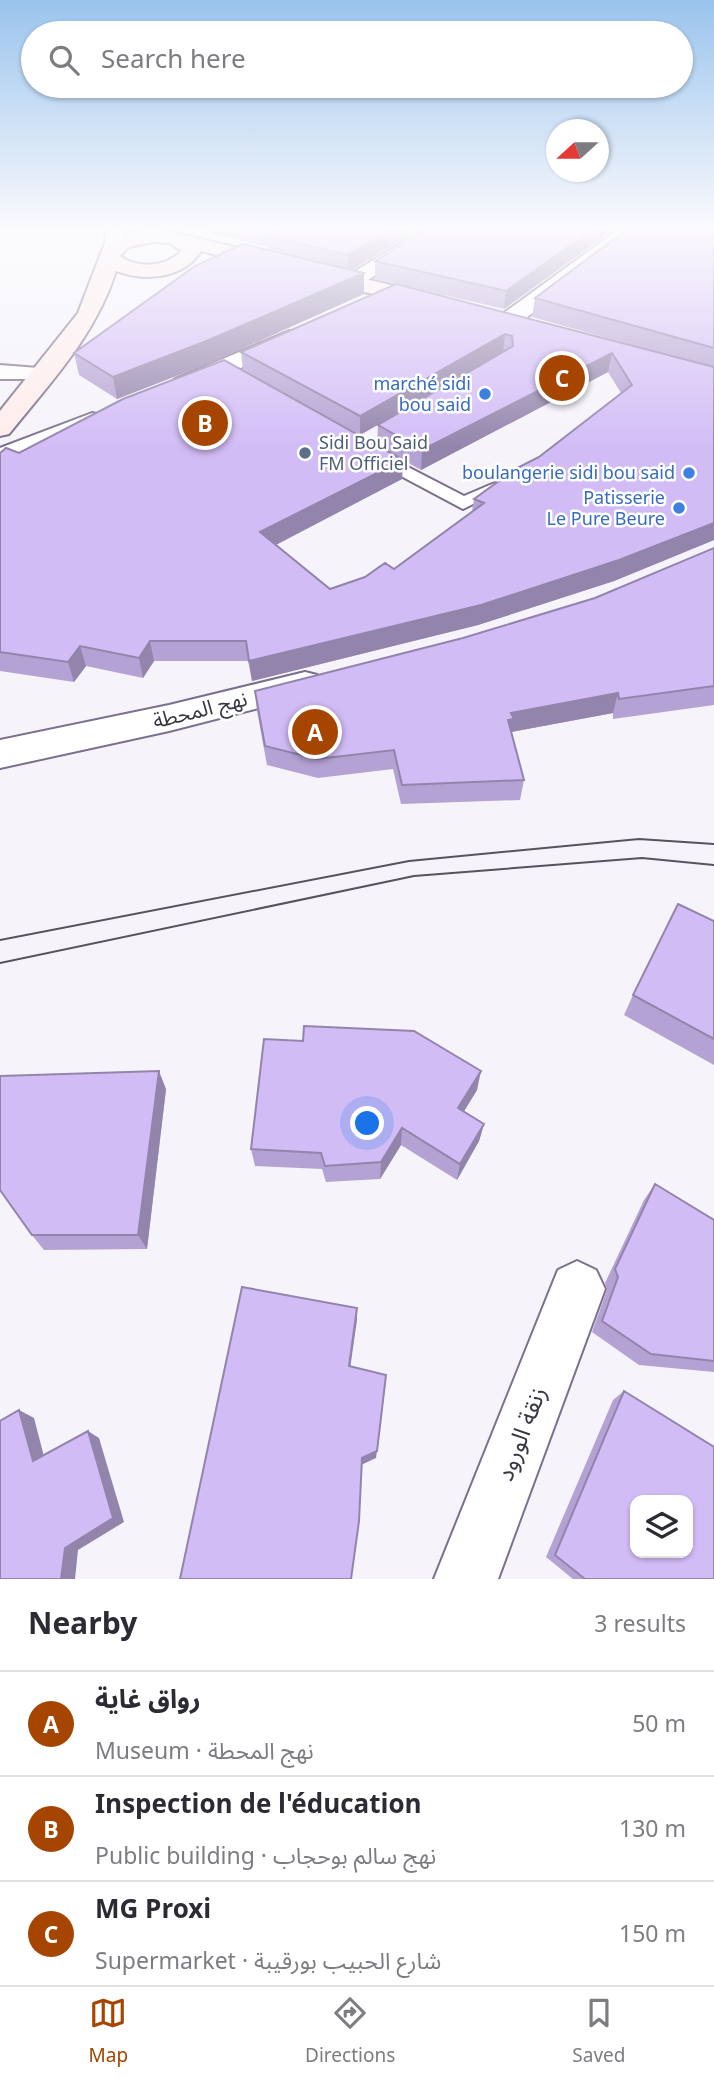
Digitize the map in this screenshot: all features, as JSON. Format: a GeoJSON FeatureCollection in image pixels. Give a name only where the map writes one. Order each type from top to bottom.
{"type":"FeatureCollection","features":[{"type":"Feature","properties":{"kind":"main road"},"geometry":{"type":"LineString","coordinates":[[0,428],[12,397],[42,374],[89,313],[95,301]]}},
{"type":"Feature","properties":{"kind":"main road"},"geometry":{"type":"LineString","coordinates":[[89,313],[109,301]]}},
{"type":"Feature","properties":{"kind":"main road"},"geometry":{"type":"LineString","coordinates":[[429,301],[457,307]]}},
{"type":"Feature","properties":{"kind":"main road"},"geometry":{"type":"LineString","coordinates":[[483,314],[535,327]]}},
{"type":"Feature","properties":{"kind":"street"},"geometry":{"type":"LineString","coordinates":[[355,308],[371,301]]}},
{"type":"Feature","properties":{"kind":"street"},"geometry":{"type":"LineString","coordinates":[[509,320],[535,301]]}},
{"type":"Feature","properties":{"kind":"street"},"geometry":{"type":"LineString","coordinates":[[162,393],[306,330]]}},
{"type":"Feature","properties":{"kind":"street"},"geometry":{"type":"LineString","coordinates":[[0,372],[42,374]]}},
{"type":"Feature","properties":{"kind":"street"},"geometry":{"type":"LineString","coordinates":[[0,458],[112,413]]}},
{"type":"Feature","properties":{"kind":"street","name":"نهج المحطة"},"geometry":{"type":"LineString","coordinates":[[0,754],[169,718],[330,678]]}},
{"type":"Feature","properties":{"kind":"street","name":"زنقة الورود"},"geometry":{"type":"LineString","coordinates":[[466,1579],[577,1289]]}},
{"type":"Feature","properties":{"kind":"lane"},"geometry":{"type":"LineString","coordinates":[[222,369],[245,382]]}},
{"type":"Feature","properties":{"kind":"lane"},"geometry":{"type":"LineString","coordinates":[[365,443],[463,503],[517,477]]}},
{"type":"Feature","properties":{"kind":"building"},"geometry":{"type":"Polygon","coordinates":[[[147,301],[300,301],[113,377],[74,353],[147,301]]]}},
{"type":"Feature","properties":{"kind":"building"},"geometry":{"type":"Polygon","coordinates":[[[358,301],[460,301],[714,367],[714,523],[619,560],[481,605],[249,661],[246,641],[150,641],[139,658],[80,646],[68,662],[0,652],[0,453],[6,448],[19,453],[123,399],[224,360],[403,460],[260,532],[330,589],[365,577],[385,563],[394,569],[484,503],[474,499],[517,468],[539,457],[632,385],[612,353],[422,450],[378,425],[513,346],[512,336],[505,334],[360,416],[241,352],[358,301]]]}},
{"type":"Feature","properties":{"kind":"building"},"geometry":{"type":"Polygon","coordinates":[[[545,301],[714,301],[714,348],[545,301]]]}},
{"type":"Feature","properties":{"kind":"building"},"geometry":{"type":"Polygon","coordinates":[[[714,548],[714,686],[619,699],[618,693],[511,713],[514,719],[508,720],[524,780],[402,785],[394,750],[317,759],[265,746],[255,691],[463,638],[595,598],[714,548]]]}},
{"type":"Feature","properties":{"kind":"building"},"geometry":{"type":"Polygon","coordinates":[[[678,904],[714,921],[714,1039],[633,995],[678,904]]]}},
{"type":"Feature","properties":{"kind":"building"},"geometry":{"type":"Polygon","coordinates":[[[304,1026],[414,1031],[481,1071],[458,1108],[484,1124],[460,1164],[402,1128],[381,1162],[325,1166],[321,1153],[251,1149],[264,1039],[303,1041],[304,1026]]]}},
{"type":"Feature","properties":{"kind":"building"},"geometry":{"type":"Polygon","coordinates":[[[159,1071],[138,1235],[32,1235],[0,1190],[0,1076],[159,1071]]]}},
{"type":"Feature","properties":{"kind":"building"},"geometry":{"type":"Polygon","coordinates":[[[655,1184],[714,1220],[714,1361],[651,1354],[602,1321],[618,1277],[615,1269],[655,1184]]]}},
{"type":"Feature","properties":{"kind":"building"},"geometry":{"type":"Polygon","coordinates":[[[242,1287],[357,1308],[349,1366],[386,1375],[377,1451],[362,1458],[359,1521],[351,1579],[180,1579],[242,1287]]]}},
{"type":"Feature","properties":{"kind":"building"},"geometry":{"type":"Polygon","coordinates":[[[624,1391],[714,1447],[714,1579],[585,1579],[555,1555],[624,1391]]]}},
{"type":"Feature","properties":{"kind":"building"},"geometry":{"type":"Polygon","coordinates":[[[19,1410],[33,1461],[88,1431],[113,1518],[65,1548],[61,1579],[0,1579],[0,1421],[19,1410]]]}},
{"type":"Feature","properties":{"kind":"tram line"},"geometry":{"type":"LineString","coordinates":[[0,940],[409,861],[639,839],[714,844]]}},
{"type":"Feature","properties":{"kind":"tram line"},"geometry":{"type":"LineString","coordinates":[[0,963],[414,876],[642,858],[714,865]]}},
{"type":"Feature","properties":{"kind":"place","name":"MG Proxi"},"geometry":{"type":"Point","coordinates":[562,378]}},
{"type":"Feature","properties":{"kind":"place","name":"marché sidi bou said"},"geometry":{"type":"Point","coordinates":[485,394]}},
{"type":"Feature","properties":{"kind":"place","name":"Inspection de l'éducation"},"geometry":{"type":"Point","coordinates":[205,423]}},
{"type":"Feature","properties":{"kind":"place","name":"Sidi Bou Said FM Officiel"},"geometry":{"type":"Point","coordinates":[305,453]}},
{"type":"Feature","properties":{"kind":"place","name":"boulangerie sidi bou said"},"geometry":{"type":"Point","coordinates":[689,473]}},
{"type":"Feature","properties":{"kind":"place","name":"Patisserie Le Pure Beure"},"geometry":{"type":"Point","coordinates":[679,508]}},
{"type":"Feature","properties":{"kind":"place","name":"رواق غاية"},"geometry":{"type":"Point","coordinates":[315,732]}}]}
